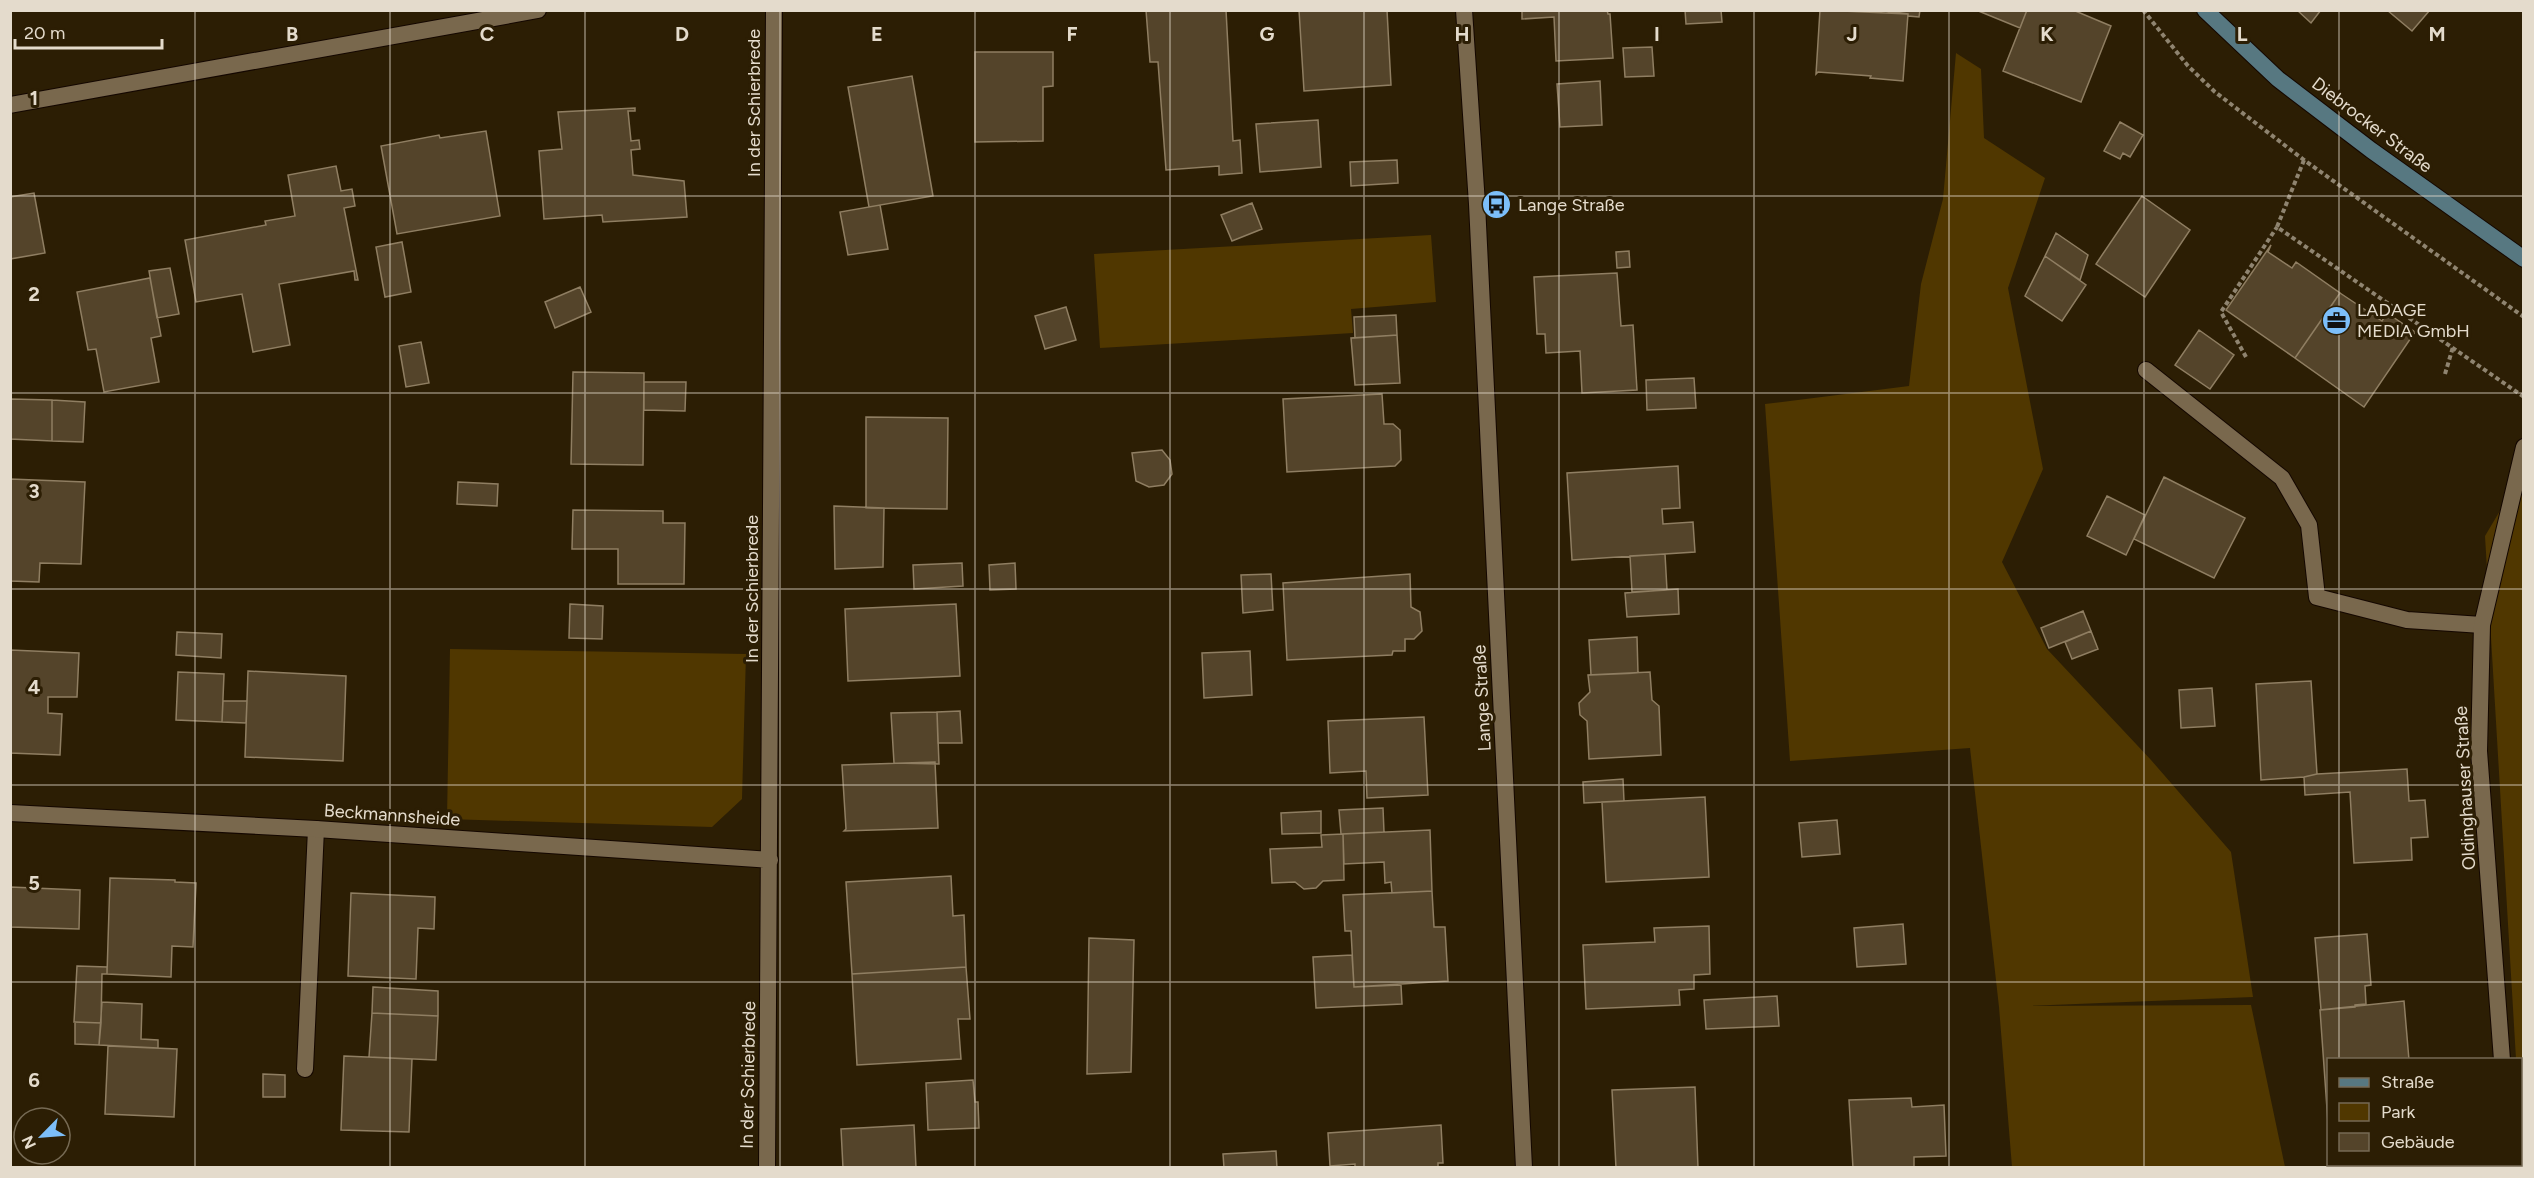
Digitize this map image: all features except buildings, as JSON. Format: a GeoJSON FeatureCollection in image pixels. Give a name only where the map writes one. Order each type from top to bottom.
{"type":"FeatureCollection","features":[{"type":"Feature","properties":{"kind":"main road","name":"Diebrocker Straße"},"geometry":{"type":"LineString","coordinates":[[2206,11],[2278,79],[2371,150],[2523,259]]}},
{"type":"Feature","properties":{"kind":"street"},"geometry":{"type":"LineString","coordinates":[[10,105],[538,10]]}},
{"type":"Feature","properties":{"kind":"street","name":"In der Schierbrede"},"geometry":{"type":"LineString","coordinates":[[767,1167],[774,10]]}},
{"type":"Feature","properties":{"kind":"street","name":"Lange Straße"},"geometry":{"type":"LineString","coordinates":[[1464,10],[1477,204],[1524,1167]]}},
{"type":"Feature","properties":{"kind":"street"},"geometry":{"type":"LineString","coordinates":[[2146,370],[2282,478],[2309,525],[2317,597],[2407,620],[2482,625]]}},
{"type":"Feature","properties":{"kind":"street","name":"Oldinghauser Straße"},"geometry":{"type":"LineString","coordinates":[[2502,1058],[2479,751],[2482,625],[2523,447]]}},
{"type":"Feature","properties":{"kind":"street","name":"Beckmannsheide"},"geometry":{"type":"LineString","coordinates":[[10,813],[316,829],[770,860]]}},
{"type":"Feature","properties":{"kind":"street"},"geometry":{"type":"LineString","coordinates":[[305,1069],[316,829]]}},
{"type":"Feature","properties":{"kind":"path"},"geometry":{"type":"LineString","coordinates":[[2143,10],[2188,66],[2215,92],[2304,160],[2523,317]]}},
{"type":"Feature","properties":{"kind":"path"},"geometry":{"type":"LineString","coordinates":[[2246,357],[2221,312],[2277,227],[2304,160]]}},
{"type":"Feature","properties":{"kind":"path"},"geometry":{"type":"LineString","coordinates":[[2277,227],[2523,397]]}},
{"type":"Feature","properties":{"kind":"path"},"geometry":{"type":"LineString","coordinates":[[2445,374],[2453,347]]}},
{"type":"Feature","properties":{"kind":"green space"},"geometry":{"type":"Polygon","coordinates":[[[1956,53],[1981,69],[1984,138],[2045,178],[2008,288],[2043,469],[2002,562],[2047,649],[2151,760],[2231,852],[2253,997],[2027,1006],[2251,1005],[2285,1167],[2012,1167],[1999,1007],[1970,748],[1790,761],[1765,404],[1909,386],[1921,284],[1943,199],[1956,53]]]}},
{"type":"Feature","properties":{"kind":"green space"},"geometry":{"type":"Polygon","coordinates":[[[1431,235],[1436,302],[1351,309],[1353,333],[1100,348],[1094,254],[1431,235]]]}},
{"type":"Feature","properties":{"kind":"green space"},"geometry":{"type":"Polygon","coordinates":[[[2523,472],[2523,1167],[2522,1058],[2516,1058],[2485,536],[2523,472]]]}},
{"type":"Feature","properties":{"kind":"green space"},"geometry":{"type":"Polygon","coordinates":[[[450,649],[746,654],[742,799],[712,827],[447,819],[450,649]]]}},
{"type":"Feature","properties":{"kind":"place","name":"Lange Straße"},"geometry":{"type":"Point","coordinates":[1497,205]}},
{"type":"Feature","properties":{"kind":"place","name":"LADAGE MEDIA GmbH"},"geometry":{"type":"Point","coordinates":[2336,320]}}]}
